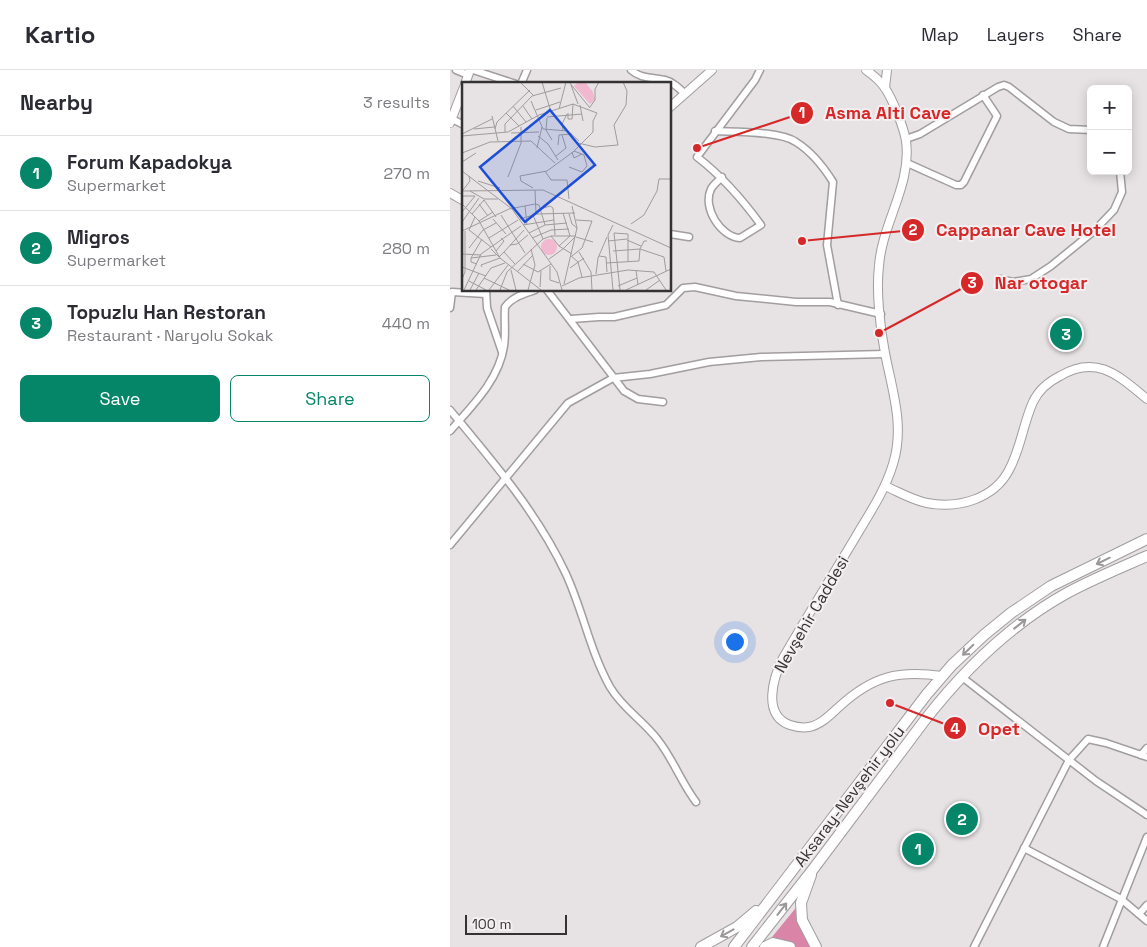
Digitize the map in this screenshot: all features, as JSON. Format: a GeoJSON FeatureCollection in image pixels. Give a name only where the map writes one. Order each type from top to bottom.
{"type":"FeatureCollection","features":[{"type":"Feature","properties":{"kind":"highway","name":"Aksaray-Nevşehir yolu"},"geometry":{"type":"LineString","coordinates":[[734,947],[942,676],[984,634],[1051,586],[1147,539]]}},
{"type":"Feature","properties":{"kind":"highway","name":"Aksaray-Nevşehir yolu"},"geometry":{"type":"LineString","coordinates":[[752,947],[925,720],[962,677],[1007,635],[1047,605],[1074,590],[1147,556]]}},
{"type":"Feature","properties":{"kind":"highway"},"geometry":{"type":"LineString","coordinates":[[814,868],[801,903],[802,920],[816,947]]}},
{"type":"Feature","properties":{"kind":"highway"},"geometry":{"type":"LineString","coordinates":[[701,947],[737,927],[777,891]]}},
{"type":"Feature","properties":{"kind":"highway"},"geometry":{"type":"LineString","coordinates":[[765,947],[773,943],[790,947]]}},
{"type":"Feature","properties":{"kind":"street"},"geometry":{"type":"LineString","coordinates":[[456,70],[508,82]]}},
{"type":"Feature","properties":{"kind":"street"},"geometry":{"type":"LineString","coordinates":[[522,82],[527,70]]}},
{"type":"Feature","properties":{"kind":"street"},"geometry":{"type":"LineString","coordinates":[[631,70],[639,76],[670,82]]}},
{"type":"Feature","properties":{"kind":"street"},"geometry":{"type":"LineString","coordinates":[[671,106],[712,70]]}},
{"type":"Feature","properties":{"kind":"street"},"geometry":{"type":"LineString","coordinates":[[722,177],[714,184],[709,195],[714,219],[729,235],[740,238],[761,225],[722,177],[697,156],[748,90],[760,70]]}},
{"type":"Feature","properties":{"kind":"street"},"geometry":{"type":"LineString","coordinates":[[868,70],[885,88],[897,114],[906,139],[907,163],[899,197],[882,247],[879,264],[885,354],[898,413],[898,434],[894,462],[885,486],[914,500],[938,504],[966,502],[991,492],[1002,481],[1009,470],[1027,417],[1037,395],[1049,382],[1072,370],[1084,367],[1104,369],[1119,376],[1147,399]]}},
{"type":"Feature","properties":{"kind":"street"},"geometry":{"type":"LineString","coordinates":[[885,88],[887,70]]}},
{"type":"Feature","properties":{"kind":"street"},"geometry":{"type":"LineString","coordinates":[[671,83],[685,94]]}},
{"type":"Feature","properties":{"kind":"street"},"geometry":{"type":"LineString","coordinates":[[906,139],[920,134],[998,86],[1004,85],[1054,122],[1069,129],[1087,130]]}},
{"type":"Feature","properties":{"kind":"street"},"geometry":{"type":"LineString","coordinates":[[451,121],[462,91]]}},
{"type":"Feature","properties":{"kind":"street"},"geometry":{"type":"LineString","coordinates":[[907,163],[956,185],[964,182],[997,116],[983,95]]}},
{"type":"Feature","properties":{"kind":"street"},"geometry":{"type":"LineString","coordinates":[[715,131],[762,133],[795,140],[817,159],[834,182],[827,245],[838,304]]}},
{"type":"Feature","properties":{"kind":"street"},"geometry":{"type":"LineString","coordinates":[[1001,280],[1013,282],[1032,279],[1094,231],[1114,210],[1122,192],[1120,175]]}},
{"type":"Feature","properties":{"kind":"street"},"geometry":{"type":"LineString","coordinates":[[671,234],[689,237]]}},
{"type":"Feature","properties":{"kind":"street"},"geometry":{"type":"LineString","coordinates":[[571,320],[599,317],[614,318],[666,306],[684,288],[695,287],[736,296],[796,302],[830,302],[881,314]]}},
{"type":"Feature","properties":{"kind":"street"},"geometry":{"type":"LineString","coordinates":[[450,430],[489,383],[503,353],[505,344],[505,307],[508,302],[532,291]]}},
{"type":"Feature","properties":{"kind":"street"},"geometry":{"type":"LineString","coordinates":[[547,291],[571,320],[613,378],[631,396],[644,401],[663,402]]}},
{"type":"Feature","properties":{"kind":"street"},"geometry":{"type":"LineString","coordinates":[[450,308],[452,292],[486,292],[487,308],[503,353]]}},
{"type":"Feature","properties":{"kind":"street"},"geometry":{"type":"LineString","coordinates":[[450,545],[568,403],[613,378],[650,374],[709,362],[751,358],[885,354]]}},
{"type":"Feature","properties":{"kind":"street"},"geometry":{"type":"LineString","coordinates":[[450,410],[506,478],[545,534],[565,572],[577,600],[594,655],[612,689],[626,708],[657,738],[668,754],[688,792],[696,802]]}},
{"type":"Feature","properties":{"kind":"street","name":"Nevşehir Caddesi"},"geometry":{"type":"LineString","coordinates":[[885,486],[783,658],[774,682],[772,704],[775,712],[787,724],[808,728],[823,721],[854,694],[882,679],[911,673],[942,676]]}},
{"type":"Feature","properties":{"kind":"street"},"geometry":{"type":"LineString","coordinates":[[962,677],[1096,781],[1147,815]]}},
{"type":"Feature","properties":{"kind":"street"},"geometry":{"type":"LineString","coordinates":[[974,947],[1069,760],[1088,739],[1144,756],[1147,748]]}},
{"type":"Feature","properties":{"kind":"street"},"geometry":{"type":"LineString","coordinates":[[1103,947],[1121,899],[1146,846],[1147,837]]}},
{"type":"Feature","properties":{"kind":"street"},"geometry":{"type":"LineString","coordinates":[[1024,848],[1121,899],[1147,921]]}},
{"type":"Feature","properties":{"kind":"street"},"geometry":{"type":"LineString","coordinates":[[1139,914],[1147,905]]}},
{"type":"Feature","properties":{"kind":"street"},"geometry":{"type":"LineString","coordinates":[[980,947],[981,933]]}},
{"type":"Feature","properties":{"kind":"shaded area"},"geometry":{"type":"Polygon","coordinates":[[[799,904],[813,947],[795,947],[793,945],[768,942],[799,904]]]}},
{"type":"Feature","properties":{"kind":"place","name":"Asma Alti Cave"},"geometry":{"type":"Point","coordinates":[697,148]}},
{"type":"Feature","properties":{"kind":"place","name":"Cappanar Cave Hotel"},"geometry":{"type":"Point","coordinates":[802,241]}},
{"type":"Feature","properties":{"kind":"place","name":"Nar otogar"},"geometry":{"type":"Point","coordinates":[879,333]}},
{"type":"Feature","properties":{"kind":"place","name":"Topuzlu Han Restoran"},"geometry":{"type":"Point","coordinates":[1066,334]}},
{"type":"Feature","properties":{"kind":"place","name":"Opet"},"geometry":{"type":"Point","coordinates":[890,703]}},
{"type":"Feature","properties":{"kind":"place","name":"Migros"},"geometry":{"type":"Point","coordinates":[962,819]}},
{"type":"Feature","properties":{"kind":"place","name":"Forum Kapadokya"},"geometry":{"type":"Point","coordinates":[918,849]}}]}
